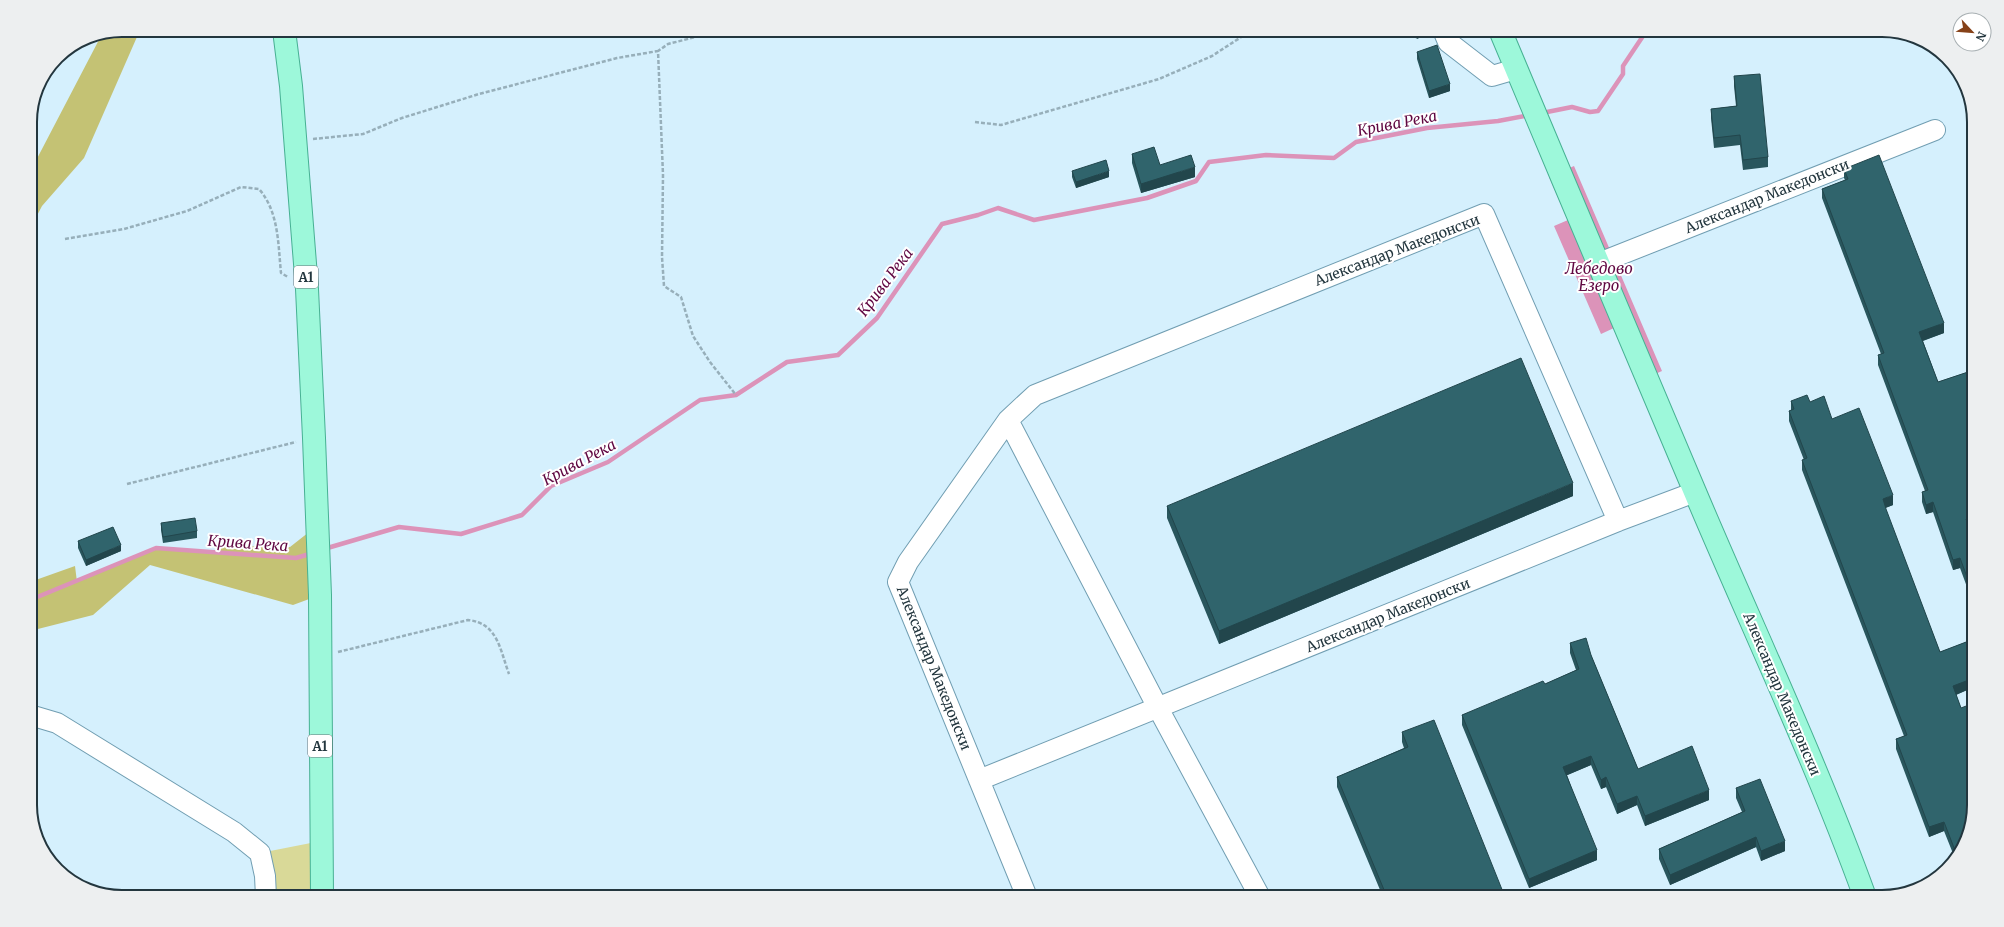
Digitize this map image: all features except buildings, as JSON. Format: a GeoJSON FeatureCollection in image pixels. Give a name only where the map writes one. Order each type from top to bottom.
{"type":"FeatureCollection","features":[{"type":"Feature","properties":{"kind":"main road","name":"A1"},"geometry":{"type":"LineString","coordinates":[[285,37],[307,289],[318,524],[320,595],[322,890]]}},
{"type":"Feature","properties":{"kind":"main road"},"geometry":{"type":"LineString","coordinates":[[1503,37],[1516,69]]}},
{"type":"Feature","properties":{"kind":"main road","name":"Александар Македонски"},"geometry":{"type":"LineString","coordinates":[[1516,69],[1695,492],[1792,713],[1844,840],[1862,890]]}},
{"type":"Feature","properties":{"kind":"lane"},"geometry":{"type":"LineString","coordinates":[[1446,37],[1448,42],[1492,76],[1516,69]]}},
{"type":"Feature","properties":{"kind":"lane","name":"Александар Македонски"},"geometry":{"type":"LineString","coordinates":[[1599,263],[1934,130]]}},
{"type":"Feature","properties":{"kind":"lane","name":"Александар Македонски"},"geometry":{"type":"LineString","coordinates":[[1023,890],[898,582],[908,562],[1008,420],[1035,395],[1484,214],[1618,521]]}},
{"type":"Feature","properties":{"kind":"lane"},"geometry":{"type":"LineString","coordinates":[[1008,420],[1158,708],[1256,890]]}},
{"type":"Feature","properties":{"kind":"lane","name":"Александар Македонски"},"geometry":{"type":"LineString","coordinates":[[979,780],[1618,521],[1695,492]]}},
{"type":"Feature","properties":{"kind":"lane"},"geometry":{"type":"LineString","coordinates":[[37,717],[57,723],[234,832],[260,853],[265,876],[266,890]]}},
{"type":"Feature","properties":{"kind":"path"},"geometry":{"type":"LineString","coordinates":[[295,141],[363,134],[402,118],[479,94],[617,58],[658,50],[668,44],[696,37]]}},
{"type":"Feature","properties":{"kind":"path"},"geometry":{"type":"LineString","coordinates":[[974,122],[1001,125],[1159,79],[1212,56],[1241,37]]}},
{"type":"Feature","properties":{"kind":"path"},"geometry":{"type":"LineString","coordinates":[[658,50],[663,175],[662,257],[664,286],[682,297],[693,336],[710,362],[736,395]]}},
{"type":"Feature","properties":{"kind":"path"},"geometry":{"type":"LineString","coordinates":[[65,239],[124,229],[187,210],[241,187],[259,189],[268,199],[276,223],[281,274],[307,289]]}},
{"type":"Feature","properties":{"kind":"path"},"geometry":{"type":"LineString","coordinates":[[127,484],[314,438]]}},
{"type":"Feature","properties":{"kind":"path"},"geometry":{"type":"LineString","coordinates":[[320,653],[336,652],[473,620],[484,623],[493,633],[509,674]]}},
{"type":"Feature","properties":{"kind":"green space"},"geometry":{"type":"Polygon","coordinates":[[[321,841],[322,890],[265,890],[260,853],[321,841]]]}},
{"type":"Feature","properties":{"kind":"shaded area"},"geometry":{"type":"Polygon","coordinates":[[[137,37],[84,158],[42,206],[37,216],[37,159],[98,41],[111,38],[137,37]]]}},
{"type":"Feature","properties":{"kind":"shaded area"},"geometry":{"type":"Polygon","coordinates":[[[318,525],[320,595],[293,605],[150,565],[93,615],[37,629],[37,580],[75,566],[77,582],[156,548],[211,553],[224,546],[290,547],[318,525]]]}},
{"type":"Feature","properties":{"kind":"water","name":"Лебедово Езеро"},"geometry":{"type":"Polygon","coordinates":[[[1574,166],[1662,371],[1637,382],[1614,328],[1601,334],[1554,226],[1568,220],[1549,177],[1574,166]]]}},
{"type":"Feature","properties":{"kind":"waterway","name":"Крива Река"},"geometry":{"type":"LineString","coordinates":[[1542,113],[1572,107],[1590,112],[1598,111],[1623,74],[1623,66],[1642,37]]}},
{"type":"Feature","properties":{"kind":"waterway","name":"Крива Река"},"geometry":{"type":"LineString","coordinates":[[324,549],[399,527],[461,534],[522,515],[551,486],[608,462],[700,400],[736,395],[787,362],[838,355],[877,318],[942,224],[978,215],[998,208],[1034,220],[1147,198],[1196,181],[1209,162],[1266,155],[1334,158],[1356,142],[1427,128],[1498,121],[1530,115]]}},
{"type":"Feature","properties":{"kind":"waterway","name":"Крива Река"},"geometry":{"type":"LineString","coordinates":[[37,597],[156,548],[296,558],[313,553]]}}]}
